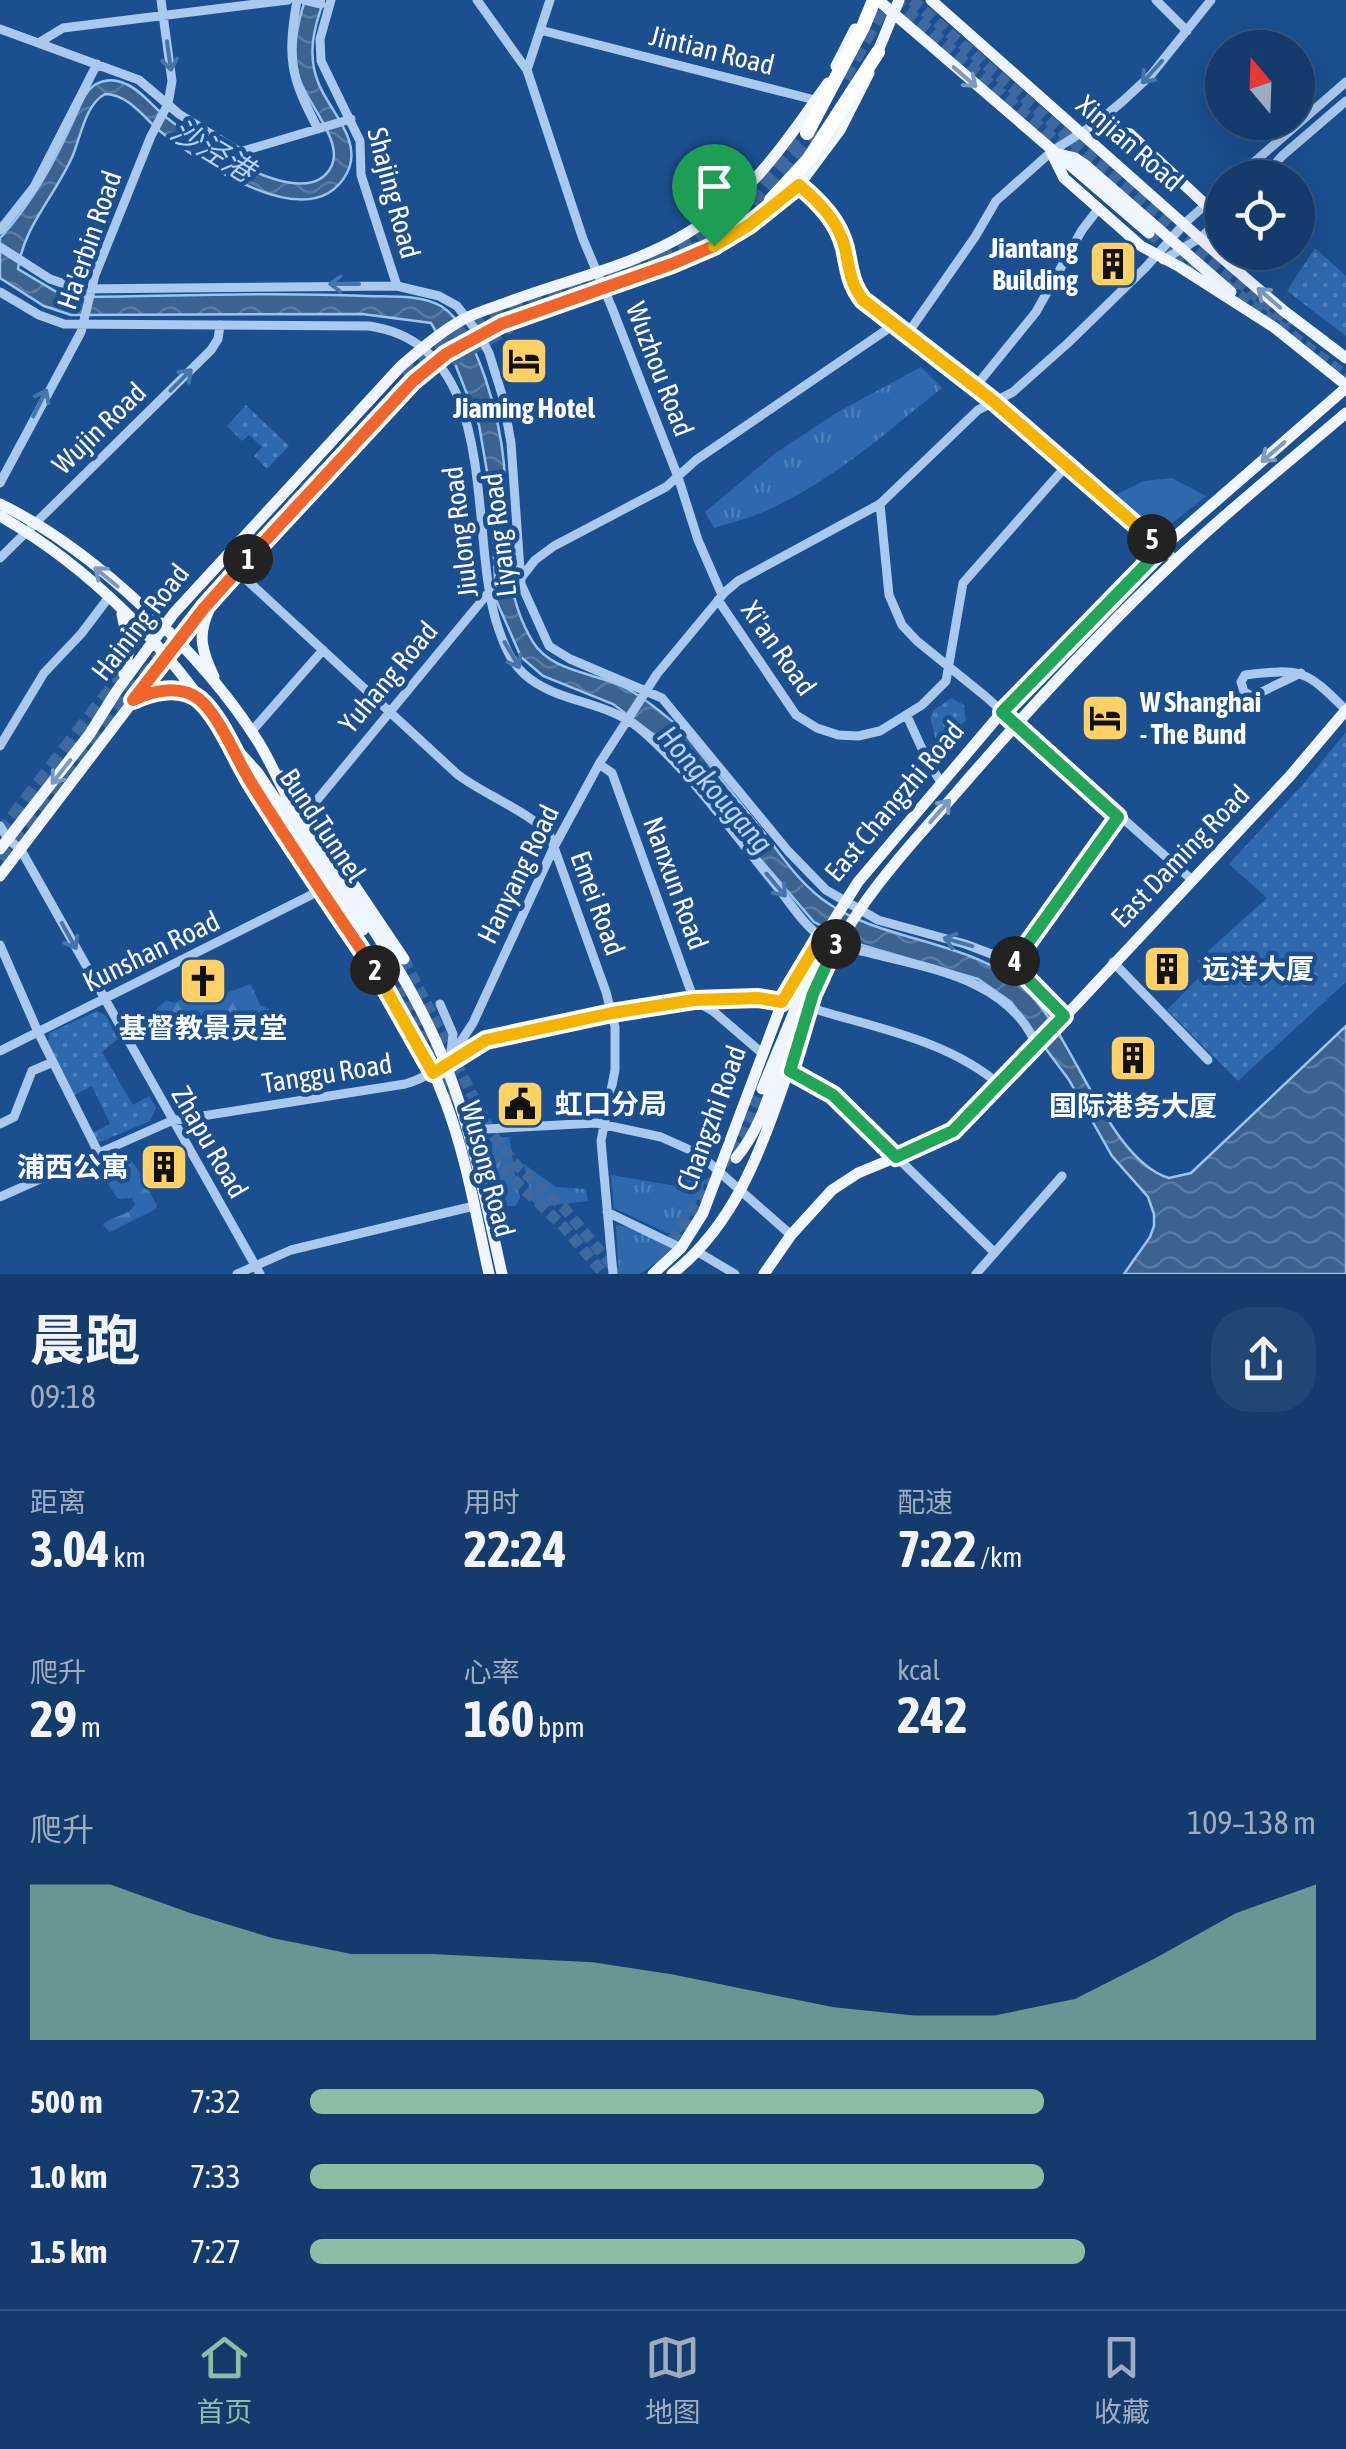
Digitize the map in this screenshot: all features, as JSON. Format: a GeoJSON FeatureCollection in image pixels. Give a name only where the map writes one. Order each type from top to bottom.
{"type":"FeatureCollection","features":[{"type":"Feature","properties":{"kind":"highway"},"geometry":{"type":"LineString","coordinates":[[807,133],[875,0]]}},
{"type":"Feature","properties":{"kind":"highway"},"geometry":{"type":"LineString","coordinates":[[771,200],[808,160],[878,52]]}},
{"type":"Feature","properties":{"kind":"main road","name":"Xinjian Road"},"geometry":{"type":"LineString","coordinates":[[875,0],[1051,152],[1064,178],[1099,208],[1161,257],[1275,328]]}},
{"type":"Feature","properties":{"kind":"main road","name":"Haining Road"},"geometry":{"type":"LineString","coordinates":[[4,844],[90,735],[162,628],[365,403],[422,348],[464,319],[657,249],[726,206],[760,176],[794,134],[875,0]]}},
{"type":"Feature","properties":{"kind":"main road","name":"Haining Road"},"geometry":{"type":"LineString","coordinates":[[0,876],[218,592],[384,411],[441,358],[475,336],[672,264],[732,236],[799,185],[852,109],[898,0]]}},
{"type":"Feature","properties":{"kind":"main road","name":"Xinjian Road"},"geometry":{"type":"LineString","coordinates":[[931,0],[1284,311],[1346,358]]}},
{"type":"Feature","properties":{"kind":"main road"},"geometry":{"type":"LineString","coordinates":[[1093,126],[1130,134],[1205,204]]}},
{"type":"Feature","properties":{"kind":"main road","name":"Xinjian Road"},"geometry":{"type":"LineString","coordinates":[[1051,152],[1084,164],[1346,387]]}},
{"type":"Feature","properties":{"kind":"main road"},"geometry":{"type":"LineString","coordinates":[[1051,152],[1149,233]]}},
{"type":"Feature","properties":{"kind":"main road","name":"East Changzhi Road"},"geometry":{"type":"LineString","coordinates":[[824,932],[841,903],[1002,712],[1162,548],[1346,387]]}},
{"type":"Feature","properties":{"kind":"main road","name":"East Changzhi Road"},"geometry":{"type":"LineString","coordinates":[[857,911],[1016,724],[1176,560],[1346,413]]}},
{"type":"Feature","properties":{"kind":"main road","name":"Wusong Road"},"geometry":{"type":"LineString","coordinates":[[0,504],[128,596],[178,642],[252,732],[286,801],[409,988],[446,1064],[469,1130],[502,1274]]}},
{"type":"Feature","properties":{"kind":"main road","name":"Wusong Road"},"geometry":{"type":"LineString","coordinates":[[0,516],[32,527],[112,600],[168,657],[227,738],[250,781],[402,1013],[433,1073],[449,1113],[489,1274]]}},
{"type":"Feature","properties":{"kind":"main road"},"geometry":{"type":"LineString","coordinates":[[218,592],[204,621],[201,641],[223,694]]}},
{"type":"Feature","properties":{"kind":"main road"},"geometry":{"type":"LineString","coordinates":[[112,600],[126,626],[129,650],[127,667],[116,692]]}},
{"type":"Feature","properties":{"kind":"main road"},"geometry":{"type":"LineString","coordinates":[[133,700],[166,691],[198,698]]}},
{"type":"Feature","properties":{"kind":"main road","name":"East Daming Road"},"geometry":{"type":"LineString","coordinates":[[764,1274],[814,1208],[844,1182],[953,1131],[1000,1086],[1290,776],[1346,710]]}},
{"type":"Feature","properties":{"kind":"main road","name":"Bund Tunnel"},"geometry":{"type":"LineString","coordinates":[[227,738],[258,773],[373,945]]}},
{"type":"Feature","properties":{"kind":"main road","name":"Bund Tunnel"},"geometry":{"type":"LineString","coordinates":[[267,759],[404,959]]}},
{"type":"Feature","properties":{"kind":"main road","name":"Changzhi Road"},"geometry":{"type":"LineString","coordinates":[[672,1274],[698,1252],[754,1168],[813,994],[838,940],[857,911]]}},
{"type":"Feature","properties":{"kind":"main road"},"geometry":{"type":"LineString","coordinates":[[762,1089],[824,932]]}},
{"type":"Feature","properties":{"kind":"main road","name":"Changzhi Road"},"geometry":{"type":"LineString","coordinates":[[653,1274],[681,1248],[703,1213],[782,1002],[824,932]]}},
{"type":"Feature","properties":{"kind":"main road"},"geometry":{"type":"LineString","coordinates":[[736,1158],[762,1118],[791,1036],[813,994]]}},
{"type":"Feature","properties":{"kind":"street","name":"Ha'erbin Road"},"geometry":{"type":"LineString","coordinates":[[0,482],[84,320],[90,292],[166,108],[172,81],[161,0]]}},
{"type":"Feature","properties":{"kind":"street"},"geometry":{"type":"LineString","coordinates":[[40,42],[63,28],[288,0]]}},
{"type":"Feature","properties":{"kind":"street"},"geometry":{"type":"LineString","coordinates":[[321,128],[298,90],[291,65],[300,0],[326,2]]}},
{"type":"Feature","properties":{"kind":"street","name":"Wuzhou Road"},"geometry":{"type":"LineString","coordinates":[[477,0],[527,70],[596,270],[678,477],[720,597]]}},
{"type":"Feature","properties":{"kind":"street"},"geometry":{"type":"LineString","coordinates":[[527,70],[550,0]]}},
{"type":"Feature","properties":{"kind":"street"},"geometry":{"type":"LineString","coordinates":[[1156,0],[1187,30]]}},
{"type":"Feature","properties":{"kind":"street"},"geometry":{"type":"LineString","coordinates":[[908,333],[994,204],[1051,152],[1093,126],[1150,75],[1211,0]]}},
{"type":"Feature","properties":{"kind":"street","name":"Shajing Road"},"geometry":{"type":"LineString","coordinates":[[326,2],[320,38],[322,62],[360,141],[360,175],[397,286]]}},
{"type":"Feature","properties":{"kind":"street"},"geometry":{"type":"LineString","coordinates":[[0,29],[139,80],[166,108],[240,152],[347,120]]}},
{"type":"Feature","properties":{"kind":"street","name":"Jintian Road"},"geometry":{"type":"LineString","coordinates":[[540,30],[816,100]]}},
{"type":"Feature","properties":{"kind":"street"},"geometry":{"type":"LineString","coordinates":[[0,230],[34,187],[97,64]]}},
{"type":"Feature","properties":{"kind":"street"},"geometry":{"type":"LineString","coordinates":[[1257,160],[1346,82]]}},
{"type":"Feature","properties":{"kind":"street"},"geometry":{"type":"LineString","coordinates":[[1279,160],[1346,101]]}},
{"type":"Feature","properties":{"kind":"street"},"geometry":{"type":"LineString","coordinates":[[799,185],[834,220],[856,291],[976,386],[1176,560]]}},
{"type":"Feature","properties":{"kind":"street"},"geometry":{"type":"LineString","coordinates":[[976,386],[1036,312],[1082,230],[1099,208]]}},
{"type":"Feature","properties":{"kind":"street","name":"Hanyang Road"},"geometry":{"type":"LineString","coordinates":[[446,1064],[473,1023],[554,846],[599,764],[657,674],[720,597],[738,581],[880,504],[978,410],[1019,387],[1161,257],[1170,239],[1205,208]]}},
{"type":"Feature","properties":{"kind":"street"},"geometry":{"type":"LineString","coordinates":[[1161,257],[1181,250],[1205,234]]}},
{"type":"Feature","properties":{"kind":"street","name":"Liyang Road"},"geometry":{"type":"LineString","coordinates":[[0,247],[50,279],[90,292],[397,286],[439,296],[457,306],[493,364],[508,420],[504,585],[553,650],[666,701],[788,850],[841,903],[892,925],[965,944],[1013,964],[1049,1033]]}},
{"type":"Feature","properties":{"kind":"street","name":"Jiulong Road"},"geometry":{"type":"LineString","coordinates":[[0,292],[50,320],[369,326],[396,332],[441,358],[469,430],[504,585],[504,642],[521,671],[543,687],[631,714],[824,932],[838,940],[976,984],[1010,1008],[1032,1034],[1049,1033]]}},
{"type":"Feature","properties":{"kind":"street","name":"Yuhang Road"},"geometry":{"type":"LineString","coordinates":[[313,805],[390,711],[504,585],[541,554],[637,504],[895,324]]}},
{"type":"Feature","properties":{"kind":"street","name":"Wujin Road"},"geometry":{"type":"LineString","coordinates":[[0,558],[211,350],[220,325]]}},
{"type":"Feature","properties":{"kind":"street"},"geometry":{"type":"LineString","coordinates":[[950,667],[963,583],[1067,465]]}},
{"type":"Feature","properties":{"kind":"street"},"geometry":{"type":"LineString","coordinates":[[880,504],[889,595],[895,613],[917,642],[1191,879]]}},
{"type":"Feature","properties":{"kind":"street","name":"Emei Road"},"geometry":{"type":"LineString","coordinates":[[236,571],[470,784],[541,824],[554,846],[612,1013],[617,1056],[602,1124],[613,1274]]}},
{"type":"Feature","properties":{"kind":"street","name":"Xi'an Road"},"geometry":{"type":"LineString","coordinates":[[720,597],[788,704],[808,723],[829,733],[858,736],[880,731],[907,716],[939,690],[950,667]]}},
{"type":"Feature","properties":{"kind":"street"},"geometry":{"type":"LineString","coordinates":[[0,746],[44,673],[112,600]]}},
{"type":"Feature","properties":{"kind":"street"},"geometry":{"type":"LineString","coordinates":[[252,732],[323,650]]}},
{"type":"Feature","properties":{"kind":"street"},"geometry":{"type":"LineString","coordinates":[[1301,674],[1253,696],[1244,692],[1241,682],[1246,675],[1286,670],[1313,677],[1346,710]]}},
{"type":"Feature","properties":{"kind":"street"},"geometry":{"type":"LineString","coordinates":[[907,716],[928,764],[942,782]]}},
{"type":"Feature","properties":{"kind":"street","name":"Nanxun Road"},"geometry":{"type":"LineString","coordinates":[[599,764],[612,773],[694,1000]]}},
{"type":"Feature","properties":{"kind":"street"},"geometry":{"type":"LineString","coordinates":[[1013,964],[1118,817]]}},
{"type":"Feature","properties":{"kind":"street","name":"Zhapu Road"},"geometry":{"type":"LineString","coordinates":[[0,826],[4,844],[22,850],[257,1269]]}},
{"type":"Feature","properties":{"kind":"street","name":"Kunshan Road"},"geometry":{"type":"LineString","coordinates":[[0,1051],[321,890]]}},
{"type":"Feature","properties":{"kind":"street"},"geometry":{"type":"LineString","coordinates":[[0,945],[98,1152]]}},
{"type":"Feature","properties":{"kind":"street"},"geometry":{"type":"LineString","coordinates":[[1113,962],[1208,1060]]}},
{"type":"Feature","properties":{"kind":"street","name":"Tanggu Road"},"geometry":{"type":"LineString","coordinates":[[0,1197],[171,1120],[405,1084],[433,1073],[486,1040],[694,1000],[758,998],[782,1002]]}},
{"type":"Feature","properties":{"kind":"street"},"geometry":{"type":"LineString","coordinates":[[694,1000],[762,1052]]}},
{"type":"Feature","properties":{"kind":"street","name":"Wusong Road"},"geometry":{"type":"LineString","coordinates":[[440,1004],[454,1040],[446,1064]]}},
{"type":"Feature","properties":{"kind":"street"},"geometry":{"type":"LineString","coordinates":[[811,1008],[931,1046],[976,1066],[1000,1086]]}},
{"type":"Feature","properties":{"kind":"street"},"geometry":{"type":"LineString","coordinates":[[0,1124],[15,1114],[32,1071],[53,1062]]}},
{"type":"Feature","properties":{"kind":"street"},"geometry":{"type":"LineString","coordinates":[[790,1071],[833,1095],[994,1252]]}},
{"type":"Feature","properties":{"kind":"street"},"geometry":{"type":"LineString","coordinates":[[469,1130],[602,1124],[675,1142],[694,1151],[791,1236]]}},
{"type":"Feature","properties":{"kind":"street"},"geometry":{"type":"LineString","coordinates":[[976,1274],[1062,1176]]}},
{"type":"Feature","properties":{"kind":"street"},"geometry":{"type":"LineString","coordinates":[[237,1274],[257,1269],[290,1250],[474,1206]]}},
{"type":"Feature","properties":{"kind":"street"},"geometry":{"type":"LineString","coordinates":[[606,1212],[681,1248]]}},
{"type":"Feature","properties":{"kind":"street"},"geometry":{"type":"LineString","coordinates":[[698,1252],[735,1274]]}},
{"type":"Feature","properties":{"kind":"green space"},"geometry":{"type":"Polygon","coordinates":[[[1315,248],[1346,276],[1346,336],[1287,291],[1301,270],[1315,270],[1315,248]]]}},
{"type":"Feature","properties":{"kind":"green space"},"geometry":{"type":"Polygon","coordinates":[[[921,367],[942,388],[881,437],[795,496],[758,514],[714,528],[705,512],[777,452],[836,413],[921,367]]]}},
{"type":"Feature","properties":{"kind":"green space"},"geometry":{"type":"Polygon","coordinates":[[[246,405],[289,446],[267,469],[254,456],[262,447],[249,435],[242,441],[227,426],[246,405]]]}},
{"type":"Feature","properties":{"kind":"green space"},"geometry":{"type":"Polygon","coordinates":[[[1172,478],[1206,496],[1165,529],[1152,529],[1113,496],[1144,481],[1172,478]]]}},
{"type":"Feature","properties":{"kind":"green space"},"geometry":{"type":"Polygon","coordinates":[[[951,698],[964,705],[966,720],[938,749],[930,717],[951,698]]]}},
{"type":"Feature","properties":{"kind":"green space"},"geometry":{"type":"Polygon","coordinates":[[[1346,732],[1346,982],[1238,1081],[1167,1010],[1206,970],[1197,961],[1267,898],[1229,864],[1346,732]]]}},
{"type":"Feature","properties":{"kind":"green space"},"geometry":{"type":"Polygon","coordinates":[[[251,984],[260,1005],[275,1012],[271,1023],[226,1013],[173,1014],[148,1028],[132,1026],[137,1017],[157,1009],[166,1000],[174,1003],[186,997],[199,1003],[251,984]]]}},
{"type":"Feature","properties":{"kind":"green space"},"geometry":{"type":"Polygon","coordinates":[[[97,1011],[106,1016],[118,1039],[102,1052],[133,1105],[149,1096],[156,1108],[150,1121],[100,1142],[92,1133],[110,1124],[92,1086],[74,1095],[48,1043],[49,1033],[97,1011]]]}},
{"type":"Feature","properties":{"kind":"green space"},"geometry":{"type":"Polygon","coordinates":[[[509,1137],[520,1197],[516,1206],[507,1206],[491,1149],[493,1141],[509,1137]]]}},
{"type":"Feature","properties":{"kind":"green space"},"geometry":{"type":"Polygon","coordinates":[[[118,1152],[136,1167],[157,1205],[110,1232],[103,1225],[135,1204],[132,1198],[118,1199],[104,1178],[115,1167],[113,1156],[118,1152]]]}},
{"type":"Feature","properties":{"kind":"green space"},"geometry":{"type":"Polygon","coordinates":[[[524,1164],[556,1187],[586,1189],[588,1201],[538,1207],[532,1201],[524,1164]]]}},
{"type":"Feature","properties":{"kind":"green space"},"geometry":{"type":"Polygon","coordinates":[[[689,1167],[705,1175],[705,1181],[686,1228],[680,1233],[667,1233],[614,1208],[611,1175],[683,1187],[689,1167]]]}},
{"type":"Feature","properties":{"kind":"green space"},"geometry":{"type":"Polygon","coordinates":[[[616,1225],[646,1234],[671,1252],[640,1274],[619,1274],[616,1225]]]}},
{"type":"Feature","properties":{"kind":"water"},"geometry":{"type":"Polygon","coordinates":[[[305,0],[324,0],[313,41],[313,61],[323,93],[343,126],[351,149],[347,173],[330,192],[308,199],[255,189],[179,145],[128,102],[105,94],[89,112],[66,169],[33,224],[18,269],[60,294],[78,297],[394,296],[441,306],[454,318],[477,355],[492,402],[504,464],[510,578],[522,622],[541,652],[563,666],[626,688],[681,729],[790,867],[822,899],[872,925],[982,961],[1029,993],[1046,1013],[1110,1124],[1148,1167],[1169,1178],[1191,1173],[1346,1026],[1346,1274],[1124,1274],[1154,1226],[1148,1197],[1112,1156],[1069,1080],[1011,1002],[978,979],[858,944],[814,922],[654,735],[613,704],[543,676],[521,657],[496,600],[491,495],[479,425],[456,366],[431,323],[362,314],[71,315],[44,306],[0,278],[0,238],[43,180],[86,94],[104,81],[132,87],[181,129],[251,170],[300,184],[319,179],[332,165],[334,155],[328,132],[298,75],[296,37],[305,0]]]}},
{"type":"Feature","properties":{"kind":"tunnel"},"geometry":{"type":"LineString","coordinates":[[844,78],[887,0]]}},
{"type":"Feature","properties":{"kind":"tunnel"},"geometry":{"type":"LineString","coordinates":[[895,0],[1078,160]]}},
{"type":"Feature","properties":{"kind":"tunnel"},"geometry":{"type":"LineString","coordinates":[[912,0],[1181,236],[1291,324]]}},
{"type":"Feature","properties":{"kind":"tunnel"},"geometry":{"type":"LineString","coordinates":[[658,254],[702,231],[743,200],[778,162],[806,120]]}},
{"type":"Feature","properties":{"kind":"tunnel"},"geometry":{"type":"LineString","coordinates":[[687,255],[762,197],[793,162],[819,123]]}},
{"type":"Feature","properties":{"kind":"tunnel"},"geometry":{"type":"LineString","coordinates":[[1149,233],[1206,276]]}},
{"type":"Feature","properties":{"kind":"tunnel"},"geometry":{"type":"LineString","coordinates":[[528,300],[671,256]]}},
{"type":"Feature","properties":{"kind":"tunnel"},"geometry":{"type":"LineString","coordinates":[[1226,285],[1346,376]]}},
{"type":"Feature","properties":{"kind":"tunnel"},"geometry":{"type":"LineString","coordinates":[[402,373],[467,326],[525,301]]}},
{"type":"Feature","properties":{"kind":"tunnel"},"geometry":{"type":"LineString","coordinates":[[450,360],[510,326]]}},
{"type":"Feature","properties":{"kind":"tunnel"},"geometry":{"type":"LineString","coordinates":[[292,505],[325,470]]}},
{"type":"Feature","properties":{"kind":"tunnel"},"geometry":{"type":"LineString","coordinates":[[0,859],[181,630]]}},
{"type":"Feature","properties":{"kind":"tunnel"},"geometry":{"type":"LineString","coordinates":[[0,834],[126,670]]}},
{"type":"Feature","properties":{"kind":"tunnel"},"geometry":{"type":"LineString","coordinates":[[373,945],[394,979],[458,1110]]}},
{"type":"Feature","properties":{"kind":"tunnel"},"geometry":{"type":"LineString","coordinates":[[404,959],[492,1134],[517,1166],[564,1208],[619,1274]]}},
{"type":"Feature","properties":{"kind":"tunnel"},"geometry":{"type":"LineString","coordinates":[[723,1165],[743,1134],[762,1089]]}},
{"type":"Feature","properties":{"kind":"tunnel"},"geometry":{"type":"LineString","coordinates":[[470,1130],[485,1152],[564,1227],[604,1274]]}},
{"type":"Feature","properties":{"kind":"tunnel"},"geometry":{"type":"LineString","coordinates":[[658,1271],[669,1245],[713,1180]]}},
{"type":"Feature","properties":{"kind":"place","name":"Jiantang Building"},"geometry":{"type":"Point","coordinates":[1113,264]}},
{"type":"Feature","properties":{"kind":"place","name":"Jiaming Hotel"},"geometry":{"type":"Point","coordinates":[524,361]}},
{"type":"Feature","properties":{"kind":"place","name":"W Shanghai - The Bund"},"geometry":{"type":"Point","coordinates":[1105,718]}},
{"type":"Feature","properties":{"kind":"place","name":"远洋大厦"},"geometry":{"type":"Point","coordinates":[1167,969]}},
{"type":"Feature","properties":{"kind":"place","name":"基督教景灵堂"},"geometry":{"type":"Point","coordinates":[203,981]}},
{"type":"Feature","properties":{"kind":"place","name":"国际港务大厦"},"geometry":{"type":"Point","coordinates":[1133,1058]}},
{"type":"Feature","properties":{"kind":"place","name":"虹口分局"},"geometry":{"type":"Point","coordinates":[520,1104]}},
{"type":"Feature","properties":{"kind":"place","name":"浦西公寓"},"geometry":{"type":"Point","coordinates":[164,1167]}},
{"type":"Feature","properties":{"kind":"route"},"geometry":{"type":"LineString","coordinates":[[799,185],[834,220],[853,286],[863,300],[992,400],[1162,548],[1002,712],[1118,817],[1013,964],[1064,1016],[953,1131],[896,1157],[833,1095],[790,1071],[813,994],[836,944],[821,937],[782,1002],[742,997],[694,1000],[612,1013],[486,1040],[433,1073],[402,1013],[198,698],[180,691],[152,692],[133,700],[236,571],[384,411],[436,362],[470,338],[501,324],[714,246],[749,225],[799,185]]}},
{"type":"Feature","properties":{"kind":"water label","name":"沙泾港"},"geometry":{"type":"Point","coordinates":[212,151]}},
{"type":"Feature","properties":{"kind":"water label","name":"Hongkougang"},"geometry":{"type":"Point","coordinates":[715,790]}}]}
